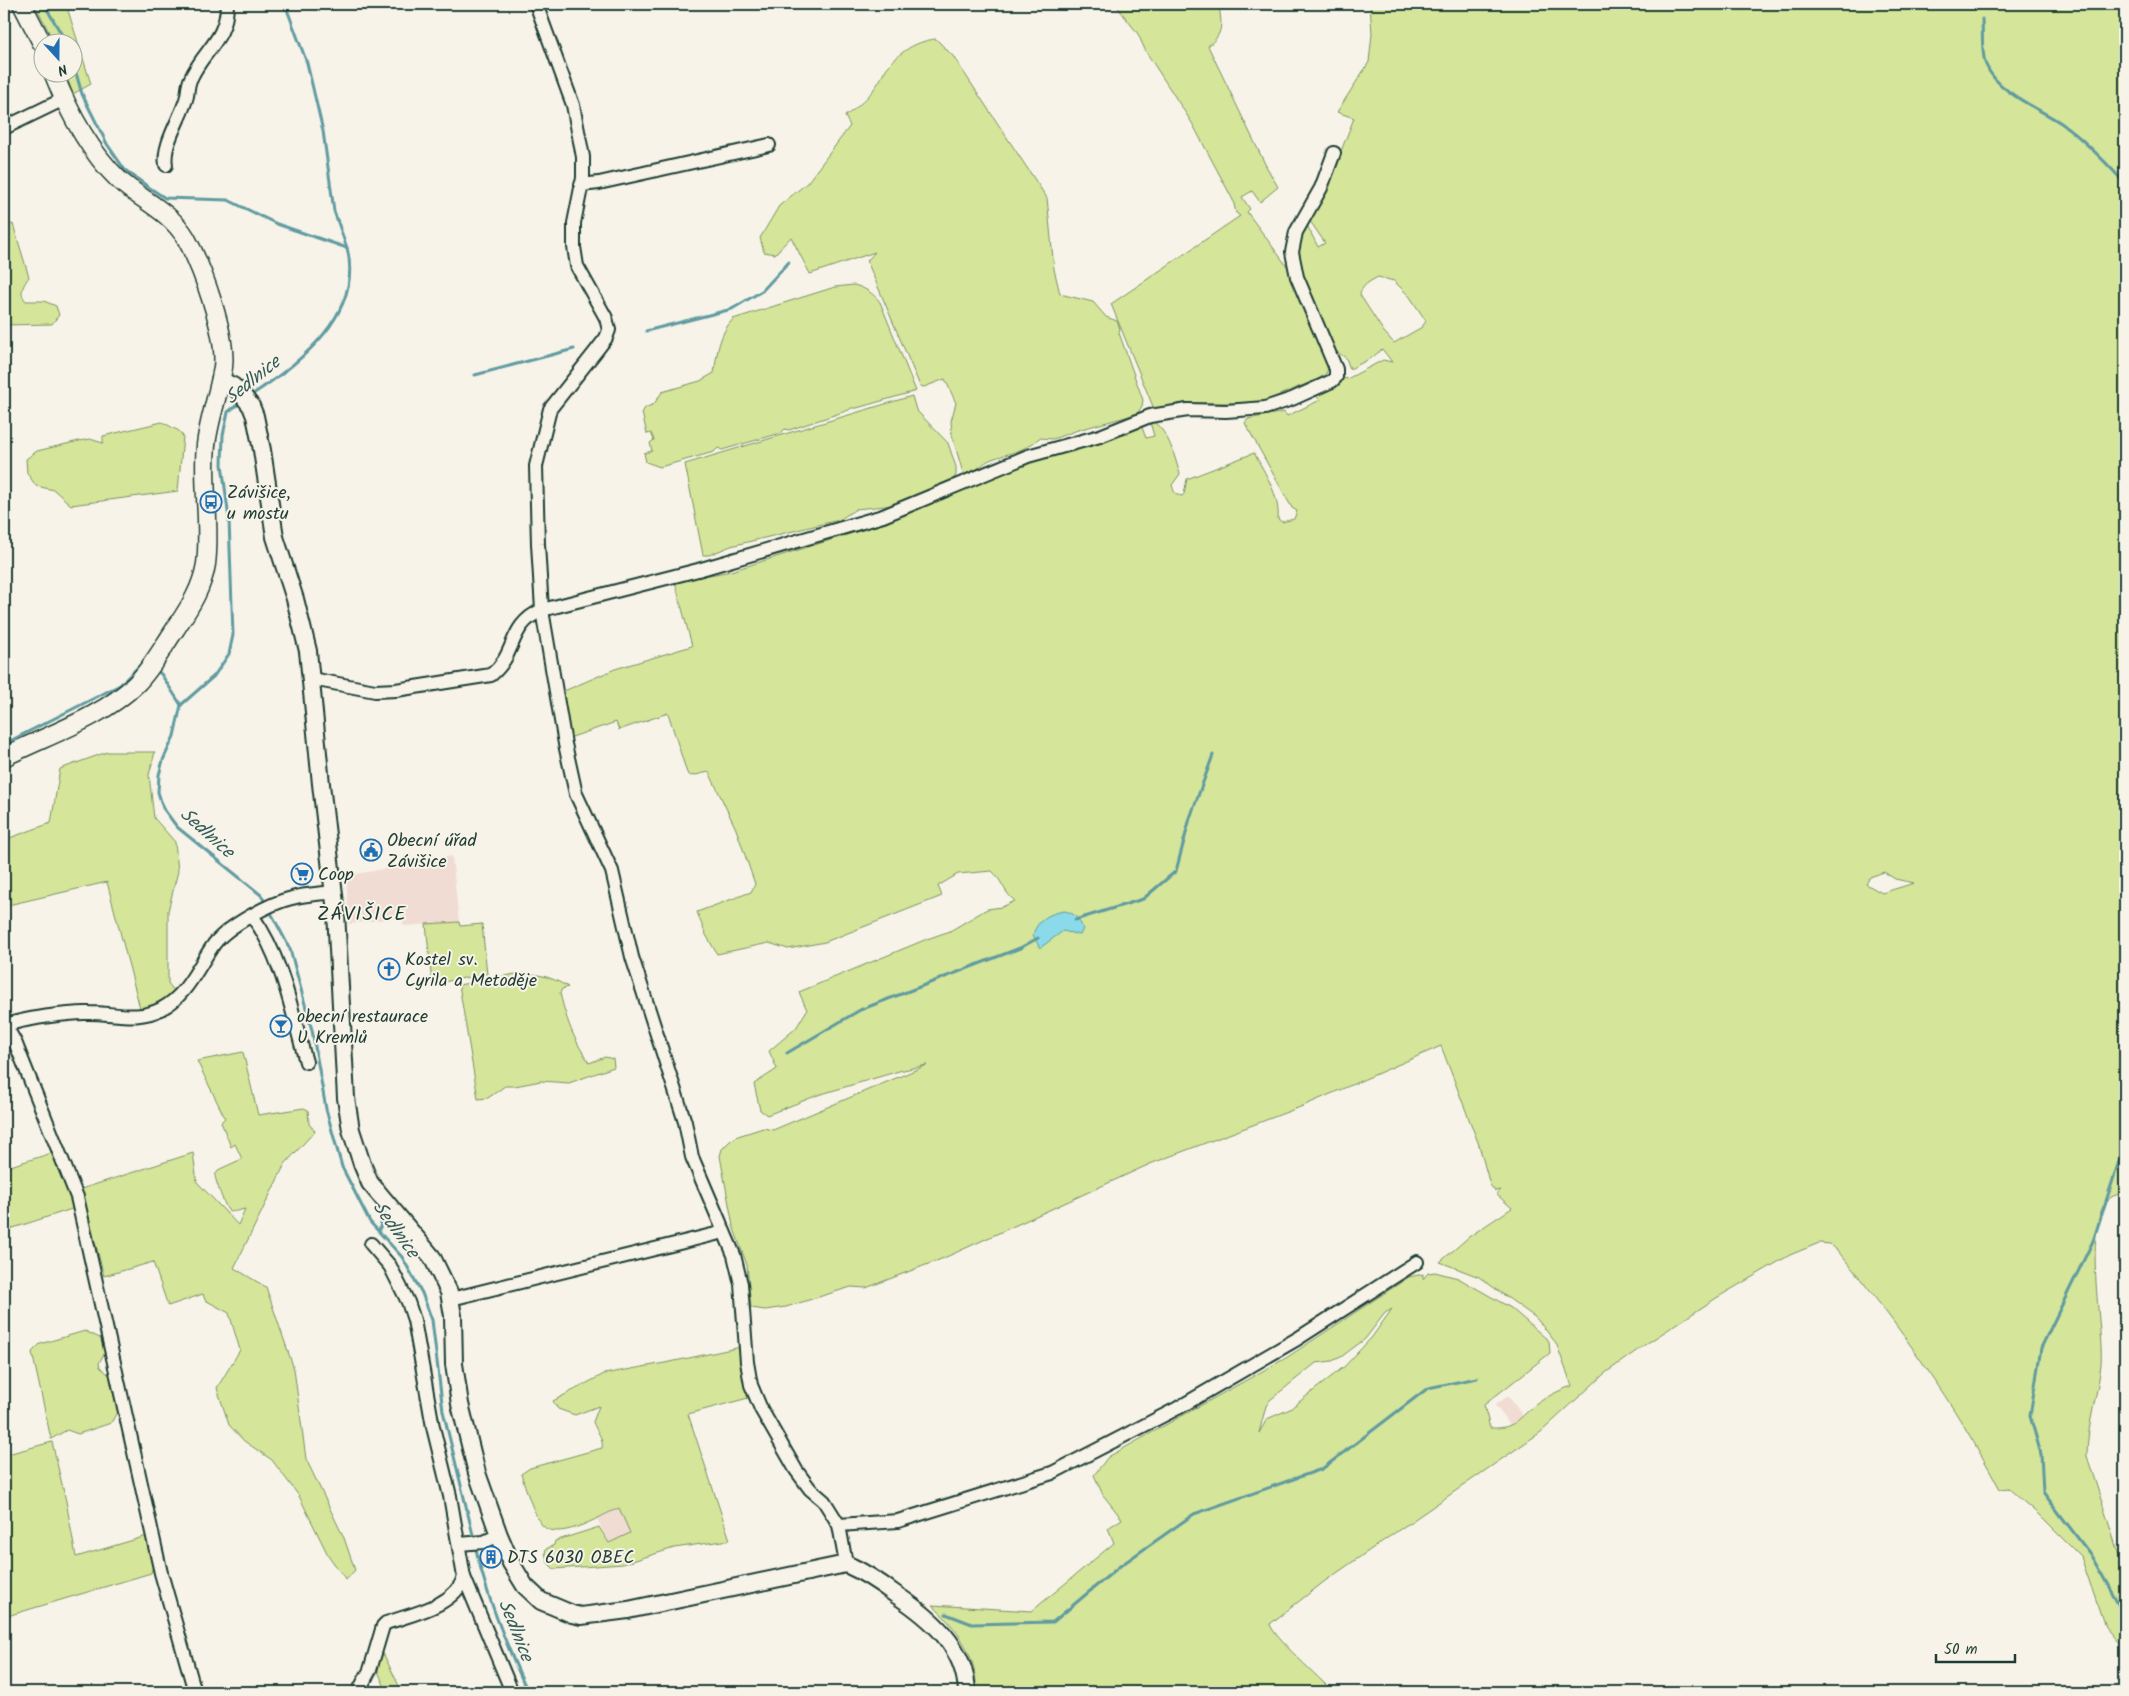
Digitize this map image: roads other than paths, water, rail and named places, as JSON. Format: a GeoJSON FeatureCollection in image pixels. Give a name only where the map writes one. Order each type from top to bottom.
{"type":"FeatureCollection","features":[{"type":"Feature","properties":{"kind":"main road"},"geometry":{"type":"LineString","coordinates":[[22,4],[36,32]]}},
{"type":"Feature","properties":{"kind":"main road"},"geometry":{"type":"LineString","coordinates":[[4,757],[85,719],[129,690],[151,666],[192,602],[203,579],[207,553],[204,492],[206,446],[228,384],[221,332],[201,274],[184,236],[164,213],[127,186],[112,172],[90,144],[64,99],[57,82]]}},
{"type":"Feature","properties":{"kind":"street"},"geometry":{"type":"LineString","coordinates":[[166,166],[165,160],[186,97],[190,78],[225,25],[227,4]]}},
{"type":"Feature","properties":{"kind":"street"},"geometry":{"type":"LineString","coordinates":[[536,4],[574,105],[583,157],[581,185],[574,223],[574,247],[578,266],[584,282],[606,318],[608,330],[606,338],[596,352],[550,409],[536,466],[542,610],[565,744],[576,794],[612,871],[632,957],[685,1122],[692,1157],[734,1255],[740,1277],[749,1375],[755,1395],[796,1470],[810,1489],[824,1501],[839,1525],[846,1564]]}},
{"type":"Feature","properties":{"kind":"street"},"geometry":{"type":"LineString","coordinates":[[4,128],[64,99]]}},
{"type":"Feature","properties":{"kind":"street"},"geometry":{"type":"LineString","coordinates":[[581,185],[599,183],[769,145]]}},
{"type":"Feature","properties":{"kind":"street"},"geometry":{"type":"LineString","coordinates":[[312,679],[375,691],[396,690],[491,675],[500,667],[510,652],[522,623],[532,614],[542,610],[689,572],[883,516],[1028,456],[1100,436],[1150,416],[1188,410],[1226,411],[1265,408],[1292,399],[1332,381],[1336,376],[1336,369],[1297,277],[1292,252],[1296,232],[1321,188],[1334,153]]}},
{"type":"Feature","properties":{"kind":"street"},"geometry":{"type":"LineString","coordinates":[[228,384],[252,406],[260,436],[275,537],[300,618],[312,679],[321,784],[334,892],[346,1098],[352,1130],[370,1183],[432,1257],[451,1299],[457,1392],[492,1539],[532,1593],[550,1606],[581,1616],[628,1610],[846,1564],[864,1571],[908,1602],[940,1629],[955,1649],[960,1660],[967,1692]]}},
{"type":"Feature","properties":{"kind":"street"},"geometry":{"type":"LineString","coordinates":[[195,1692],[161,1573],[77,1197],[5,1025],[69,1014],[148,1015],[164,1008],[179,994],[194,976],[215,943],[231,929],[280,902],[293,898],[334,892]]}},
{"type":"Feature","properties":{"kind":"street"},"geometry":{"type":"LineString","coordinates":[[256,915],[280,968],[306,1062]]}},
{"type":"Feature","properties":{"kind":"street"},"geometry":{"type":"LineString","coordinates":[[451,1299],[724,1232]]}},
{"type":"Feature","properties":{"kind":"street"},"geometry":{"type":"LineString","coordinates":[[358,1692],[370,1670],[382,1626],[446,1599],[461,1587],[464,1576],[462,1544],[433,1427],[414,1320],[408,1302],[390,1266],[371,1244]]}},
{"type":"Feature","properties":{"kind":"street"},"geometry":{"type":"LineString","coordinates":[[839,1525],[898,1521],[1052,1473],[1178,1408],[1298,1339],[1417,1262]]}},
{"type":"Feature","properties":{"kind":"street"},"geometry":{"type":"LineString","coordinates":[[462,1544],[492,1539]]}},
{"type":"Feature","properties":{"kind":"street"},"geometry":{"type":"LineString","coordinates":[[464,1576],[512,1692]]}},
{"type":"Feature","properties":{"kind":"water"},"geometry":{"type":"Polygon","coordinates":[[[1065,911],[1074,915],[1078,920],[1083,929],[1080,935],[1063,931],[1040,948],[1033,935],[1037,925],[1054,913],[1065,911]]]}},
{"type":"Feature","properties":{"kind":"waterway","name":"Sedlnice"},"geometry":{"type":"LineString","coordinates":[[44,4],[60,32]]}},
{"type":"Feature","properties":{"kind":"waterway"},"geometry":{"type":"LineString","coordinates":[[285,4],[307,63],[323,131],[334,211],[347,248]]}},
{"type":"Feature","properties":{"kind":"waterway"},"geometry":{"type":"LineString","coordinates":[[1982,19],[1983,55],[1992,75],[2009,92],[2061,123],[2077,135],[2125,184]]}},
{"type":"Feature","properties":{"kind":"waterway","name":"Sedlnice"},"geometry":{"type":"LineString","coordinates":[[79,82],[82,94],[107,144],[125,170],[165,198],[228,200],[277,224],[347,248],[350,272],[346,294],[337,315],[307,353],[250,396]]}},
{"type":"Feature","properties":{"kind":"waterway"},"geometry":{"type":"LineString","coordinates":[[646,331],[732,309],[762,291],[789,262]]}},
{"type":"Feature","properties":{"kind":"waterway"},"geometry":{"type":"LineString","coordinates":[[475,375],[574,349]]}},
{"type":"Feature","properties":{"kind":"waterway","name":"Sedlnice"},"geometry":{"type":"LineString","coordinates":[[241,402],[228,412],[223,435],[222,464],[229,519],[233,635],[229,654],[214,676],[181,705],[174,736],[163,760],[159,775],[158,792],[163,808],[177,827],[261,895],[266,904]]}},
{"type":"Feature","properties":{"kind":"waterway"},"geometry":{"type":"LineString","coordinates":[[4,744],[120,685],[144,661]]}},
{"type":"Feature","properties":{"kind":"waterway"},"geometry":{"type":"LineString","coordinates":[[156,670],[161,674],[181,705]]}},
{"type":"Feature","properties":{"kind":"waterway"},"geometry":{"type":"LineString","coordinates":[[1075,920],[1143,899],[1176,871],[1190,818],[1213,755]]}},
{"type":"Feature","properties":{"kind":"waterway","name":"Sedlnice"},"geometry":{"type":"LineString","coordinates":[[269,909],[290,949],[312,1030],[326,1109],[342,1167],[370,1222],[402,1257],[422,1293],[432,1320],[443,1411],[474,1539]]}},
{"type":"Feature","properties":{"kind":"waterway"},"geometry":{"type":"LineString","coordinates":[[787,1053],[860,1010],[1020,948],[1038,938]]}},
{"type":"Feature","properties":{"kind":"waterway"},"geometry":{"type":"LineString","coordinates":[[2125,1143],[2093,1241],[2041,1348],[2030,1416],[2041,1454],[2043,1492],[2090,1554],[2125,1615]]}},
{"type":"Feature","properties":{"kind":"waterway"},"geometry":{"type":"LineString","coordinates":[[379,1231],[382,1220]]}},
{"type":"Feature","properties":{"kind":"waterway"},"geometry":{"type":"LineString","coordinates":[[946,1614],[972,1624],[1053,1622],[1120,1566],[1194,1514],[1322,1469],[1428,1388],[1477,1378]]}},
{"type":"Feature","properties":{"kind":"waterway","name":"Sedlnice"},"geometry":{"type":"LineString","coordinates":[[475,1545],[497,1620],[528,1692]]}},
{"type":"Feature","properties":{"kind":"place","name":"Závišice, u mostu"},"geometry":{"type":"Point","coordinates":[211,502]}},
{"type":"Feature","properties":{"kind":"place","name":"Obecní úřad Závišice"},"geometry":{"type":"Point","coordinates":[371,850]}},
{"type":"Feature","properties":{"kind":"place","name":"Coop"},"geometry":{"type":"Point","coordinates":[302,874]}},
{"type":"Feature","properties":{"kind":"place","name":"Kostel sv. Cyrila a Metoděje"},"geometry":{"type":"Point","coordinates":[389,969]}},
{"type":"Feature","properties":{"kind":"place","name":"obecní restaurace U Kremlů"},"geometry":{"type":"Point","coordinates":[281,1026]}},
{"type":"Feature","properties":{"kind":"place","name":"DTS 6030 OBEC"},"geometry":{"type":"Point","coordinates":[491,1557]}},
{"type":"Feature","properties":{"kind":"district","name":"ZÁVIŠICE"},"geometry":{"type":"Point","coordinates":[362,913]}}]}
